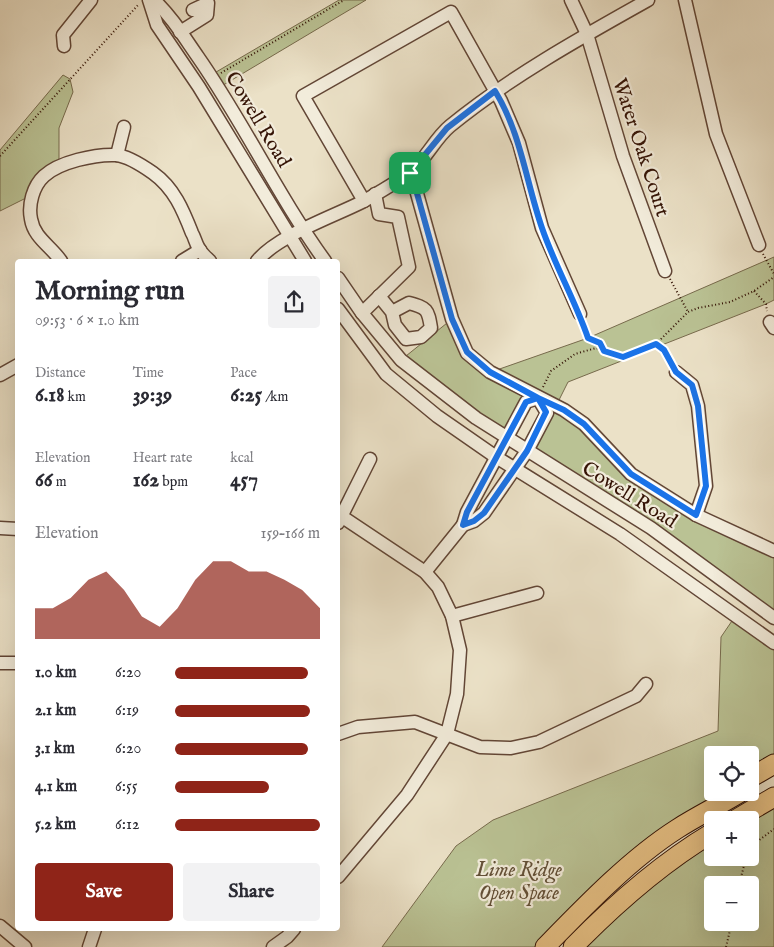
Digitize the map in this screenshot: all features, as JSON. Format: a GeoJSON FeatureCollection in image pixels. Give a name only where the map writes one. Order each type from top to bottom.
{"type":"FeatureCollection","features":[{"type":"Feature","properties":{"kind":"highway"},"geometry":{"type":"LineString","coordinates":[[759,773],[774,764]]}},
{"type":"Feature","properties":{"kind":"highway"},"geometry":{"type":"LineString","coordinates":[[759,782],[774,774]]}},
{"type":"Feature","properties":{"kind":"highway"},"geometry":{"type":"LineString","coordinates":[[750,811],[774,797]]}},
{"type":"Feature","properties":{"kind":"highway"},"geometry":{"type":"LineString","coordinates":[[545,947],[599,893],[635,861],[676,829],[699,808],[710,801]]}},
{"type":"Feature","properties":{"kind":"highway"},"geometry":{"type":"LineString","coordinates":[[676,829],[725,801]]}},
{"type":"Feature","properties":{"kind":"highway"},"geometry":{"type":"LineString","coordinates":[[573,947],[602,917],[665,863],[704,838]]}},
{"type":"Feature","properties":{"kind":"street"},"geometry":{"type":"LineString","coordinates":[[64,46],[63,35],[80,11],[91,0]]}},
{"type":"Feature","properties":{"kind":"street","name":"Cowell Road"},"geometry":{"type":"LineString","coordinates":[[149,0],[157,25],[200,87],[304,259]]}},
{"type":"Feature","properties":{"kind":"street","name":"Cowell Road"},"geometry":{"type":"LineString","coordinates":[[154,0],[169,15],[220,87],[304,230],[324,259]]}},
{"type":"Feature","properties":{"kind":"street","name":"Water Oak Court"},"geometry":{"type":"LineString","coordinates":[[571,0],[587,34],[623,156],[665,271]]}},
{"type":"Feature","properties":{"kind":"street"},"geometry":{"type":"LineString","coordinates":[[259,259],[264,252],[290,237],[369,198],[410,173],[447,128],[495,91],[587,34],[648,0]]}},
{"type":"Feature","properties":{"kind":"street"},"geometry":{"type":"LineString","coordinates":[[685,0],[716,134],[759,244]]}},
{"type":"Feature","properties":{"kind":"street"},"geometry":{"type":"LineString","coordinates":[[180,32],[206,15],[211,2]]}},
{"type":"Feature","properties":{"kind":"street"},"geometry":{"type":"LineString","coordinates":[[194,10],[211,2]]}},
{"type":"Feature","properties":{"kind":"street"},"geometry":{"type":"LineString","coordinates":[[362,313],[410,267],[398,217],[379,214],[303,96],[451,12],[501,101],[519,143],[542,228],[580,314]]}},
{"type":"Feature","properties":{"kind":"street"},"geometry":{"type":"LineString","coordinates":[[117,155],[124,127]]}},
{"type":"Feature","properties":{"kind":"street"},"geometry":{"type":"LineString","coordinates":[[60,259],[38,236],[31,218],[32,195],[43,176],[66,163],[88,158],[117,155],[137,162],[154,173],[166,184],[178,200],[200,250],[208,259]]}},
{"type":"Feature","properties":{"kind":"street"},"geometry":{"type":"LineString","coordinates":[[410,173],[452,319],[467,352],[490,372],[564,410],[584,424],[631,474],[696,515],[774,551]]}},
{"type":"Feature","properties":{"kind":"street"},"geometry":{"type":"LineString","coordinates":[[185,259],[200,250]]}},
{"type":"Feature","properties":{"kind":"street","name":"Cowell Road"},"geometry":{"type":"LineString","coordinates":[[340,281],[362,313],[401,360],[476,418],[651,528],[774,618]]}},
{"type":"Feature","properties":{"kind":"street"},"geometry":{"type":"LineString","coordinates":[[379,296],[392,312]]}},
{"type":"Feature","properties":{"kind":"street","name":"Cowell Road"},"geometry":{"type":"LineString","coordinates":[[340,312],[386,374],[437,416],[496,457],[620,534],[774,643]]}},
{"type":"Feature","properties":{"kind":"street"},"geometry":{"type":"LineString","coordinates":[[0,375],[15,368]]}},
{"type":"Feature","properties":{"kind":"street"},"geometry":{"type":"LineString","coordinates":[[676,372],[692,385],[698,406],[706,486],[696,515]]}},
{"type":"Feature","properties":{"kind":"street"},"geometry":{"type":"LineString","coordinates":[[425,572],[463,525],[467,512],[526,402],[538,398]]}},
{"type":"Feature","properties":{"kind":"street"},"geometry":{"type":"LineString","coordinates":[[463,525],[474,521],[484,513],[527,451],[546,412],[538,398]]}},
{"type":"Feature","properties":{"kind":"street"},"geometry":{"type":"LineString","coordinates":[[340,516],[370,459]]}},
{"type":"Feature","properties":{"kind":"street"},"geometry":{"type":"LineString","coordinates":[[340,519],[425,572],[438,586],[452,616],[460,650],[457,694],[447,734],[406,795],[340,875]]}},
{"type":"Feature","properties":{"kind":"street"},"geometry":{"type":"LineString","coordinates":[[0,528],[15,529]]}},
{"type":"Feature","properties":{"kind":"street"},"geometry":{"type":"LineString","coordinates":[[452,616],[537,593]]}},
{"type":"Feature","properties":{"kind":"street"},"geometry":{"type":"LineString","coordinates":[[0,663],[15,663]]}},
{"type":"Feature","properties":{"kind":"street"},"geometry":{"type":"LineString","coordinates":[[340,733],[358,727],[415,722],[480,748],[511,748],[539,742],[636,696],[646,684]]}},
{"type":"Feature","properties":{"kind":"street"},"geometry":{"type":"LineString","coordinates":[[0,926],[25,947]]}},
{"type":"Feature","properties":{"kind":"street"},"geometry":{"type":"LineString","coordinates":[[89,947],[94,931]]}},
{"type":"Feature","properties":{"kind":"street"},"geometry":{"type":"LineString","coordinates":[[273,947],[287,931]]}},
{"type":"Feature","properties":{"kind":"path"},"geometry":{"type":"LineString","coordinates":[[0,156],[142,0]]}},
{"type":"Feature","properties":{"kind":"path"},"geometry":{"type":"LineString","coordinates":[[212,78],[344,0]]}},
{"type":"Feature","properties":{"kind":"path"},"geometry":{"type":"LineString","coordinates":[[538,398],[551,371],[575,354],[596,348],[623,357],[656,344],[688,312],[698,308],[730,302],[754,291],[774,275],[759,244]]}},
{"type":"Feature","properties":{"kind":"path"},"geometry":{"type":"LineString","coordinates":[[665,271],[688,312]]}},
{"type":"Feature","properties":{"kind":"path"},"geometry":{"type":"LineString","coordinates":[[754,291],[766,304],[772,325]]}},
{"type":"Feature","properties":{"kind":"path"},"geometry":{"type":"LineString","coordinates":[[580,314],[588,338],[600,343],[604,351]]}},
{"type":"Feature","properties":{"kind":"path"},"geometry":{"type":"LineString","coordinates":[[656,344],[664,350],[676,372]]}},
{"type":"Feature","properties":{"kind":"path"},"geometry":{"type":"LineString","coordinates":[[759,840],[774,829]]}},
{"type":"Feature","properties":{"kind":"path"},"geometry":{"type":"LineString","coordinates":[[726,947],[730,931]]}},
{"type":"Feature","properties":{"kind":"green space"},"geometry":{"type":"Polygon","coordinates":[[[339,0],[366,0],[220,87],[211,75],[339,0]]]}},
{"type":"Feature","properties":{"kind":"green space"},"geometry":{"type":"Polygon","coordinates":[[[63,75],[70,79],[73,92],[59,128],[59,167],[32,195],[0,211],[0,150],[63,75]]]}},
{"type":"Feature","properties":{"kind":"green space"},"geometry":{"type":"Polygon","coordinates":[[[774,257],[774,300],[568,382],[556,406],[631,474],[774,551],[774,618],[527,451],[546,413],[538,398],[526,402],[505,438],[401,360],[452,319],[467,353],[491,372],[588,338],[774,257]]]}},
{"type":"Feature","properties":{"kind":"green space","name":"Lime Ridge Open Space"},"geometry":{"type":"Polygon","coordinates":[[[736,615],[774,643],[774,764],[759,773],[759,746],[704,746],[704,801],[716,801],[545,947],[382,947],[456,846],[493,820],[718,731],[721,637],[736,615]]]}},
{"type":"Feature","properties":{"kind":"green space","name":"Lime Ridge Open Space"},"geometry":{"type":"Polygon","coordinates":[[[774,797],[774,947],[573,947],[704,840],[704,866],[759,866],[759,811],[774,797]]]}},
{"type":"Feature","properties":{"kind":"route"},"geometry":{"type":"LineString","coordinates":[[410,173],[447,128],[495,91],[519,143],[542,228],[580,314],[588,338],[600,343],[604,351],[623,357],[656,344],[664,350],[676,372],[692,385],[698,406],[706,486],[696,515],[631,474],[584,424],[564,410],[538,398],[546,412],[527,451],[484,513],[474,521],[463,525],[467,512],[526,402],[538,398],[490,372],[467,352],[452,319],[410,173]]}}]}
